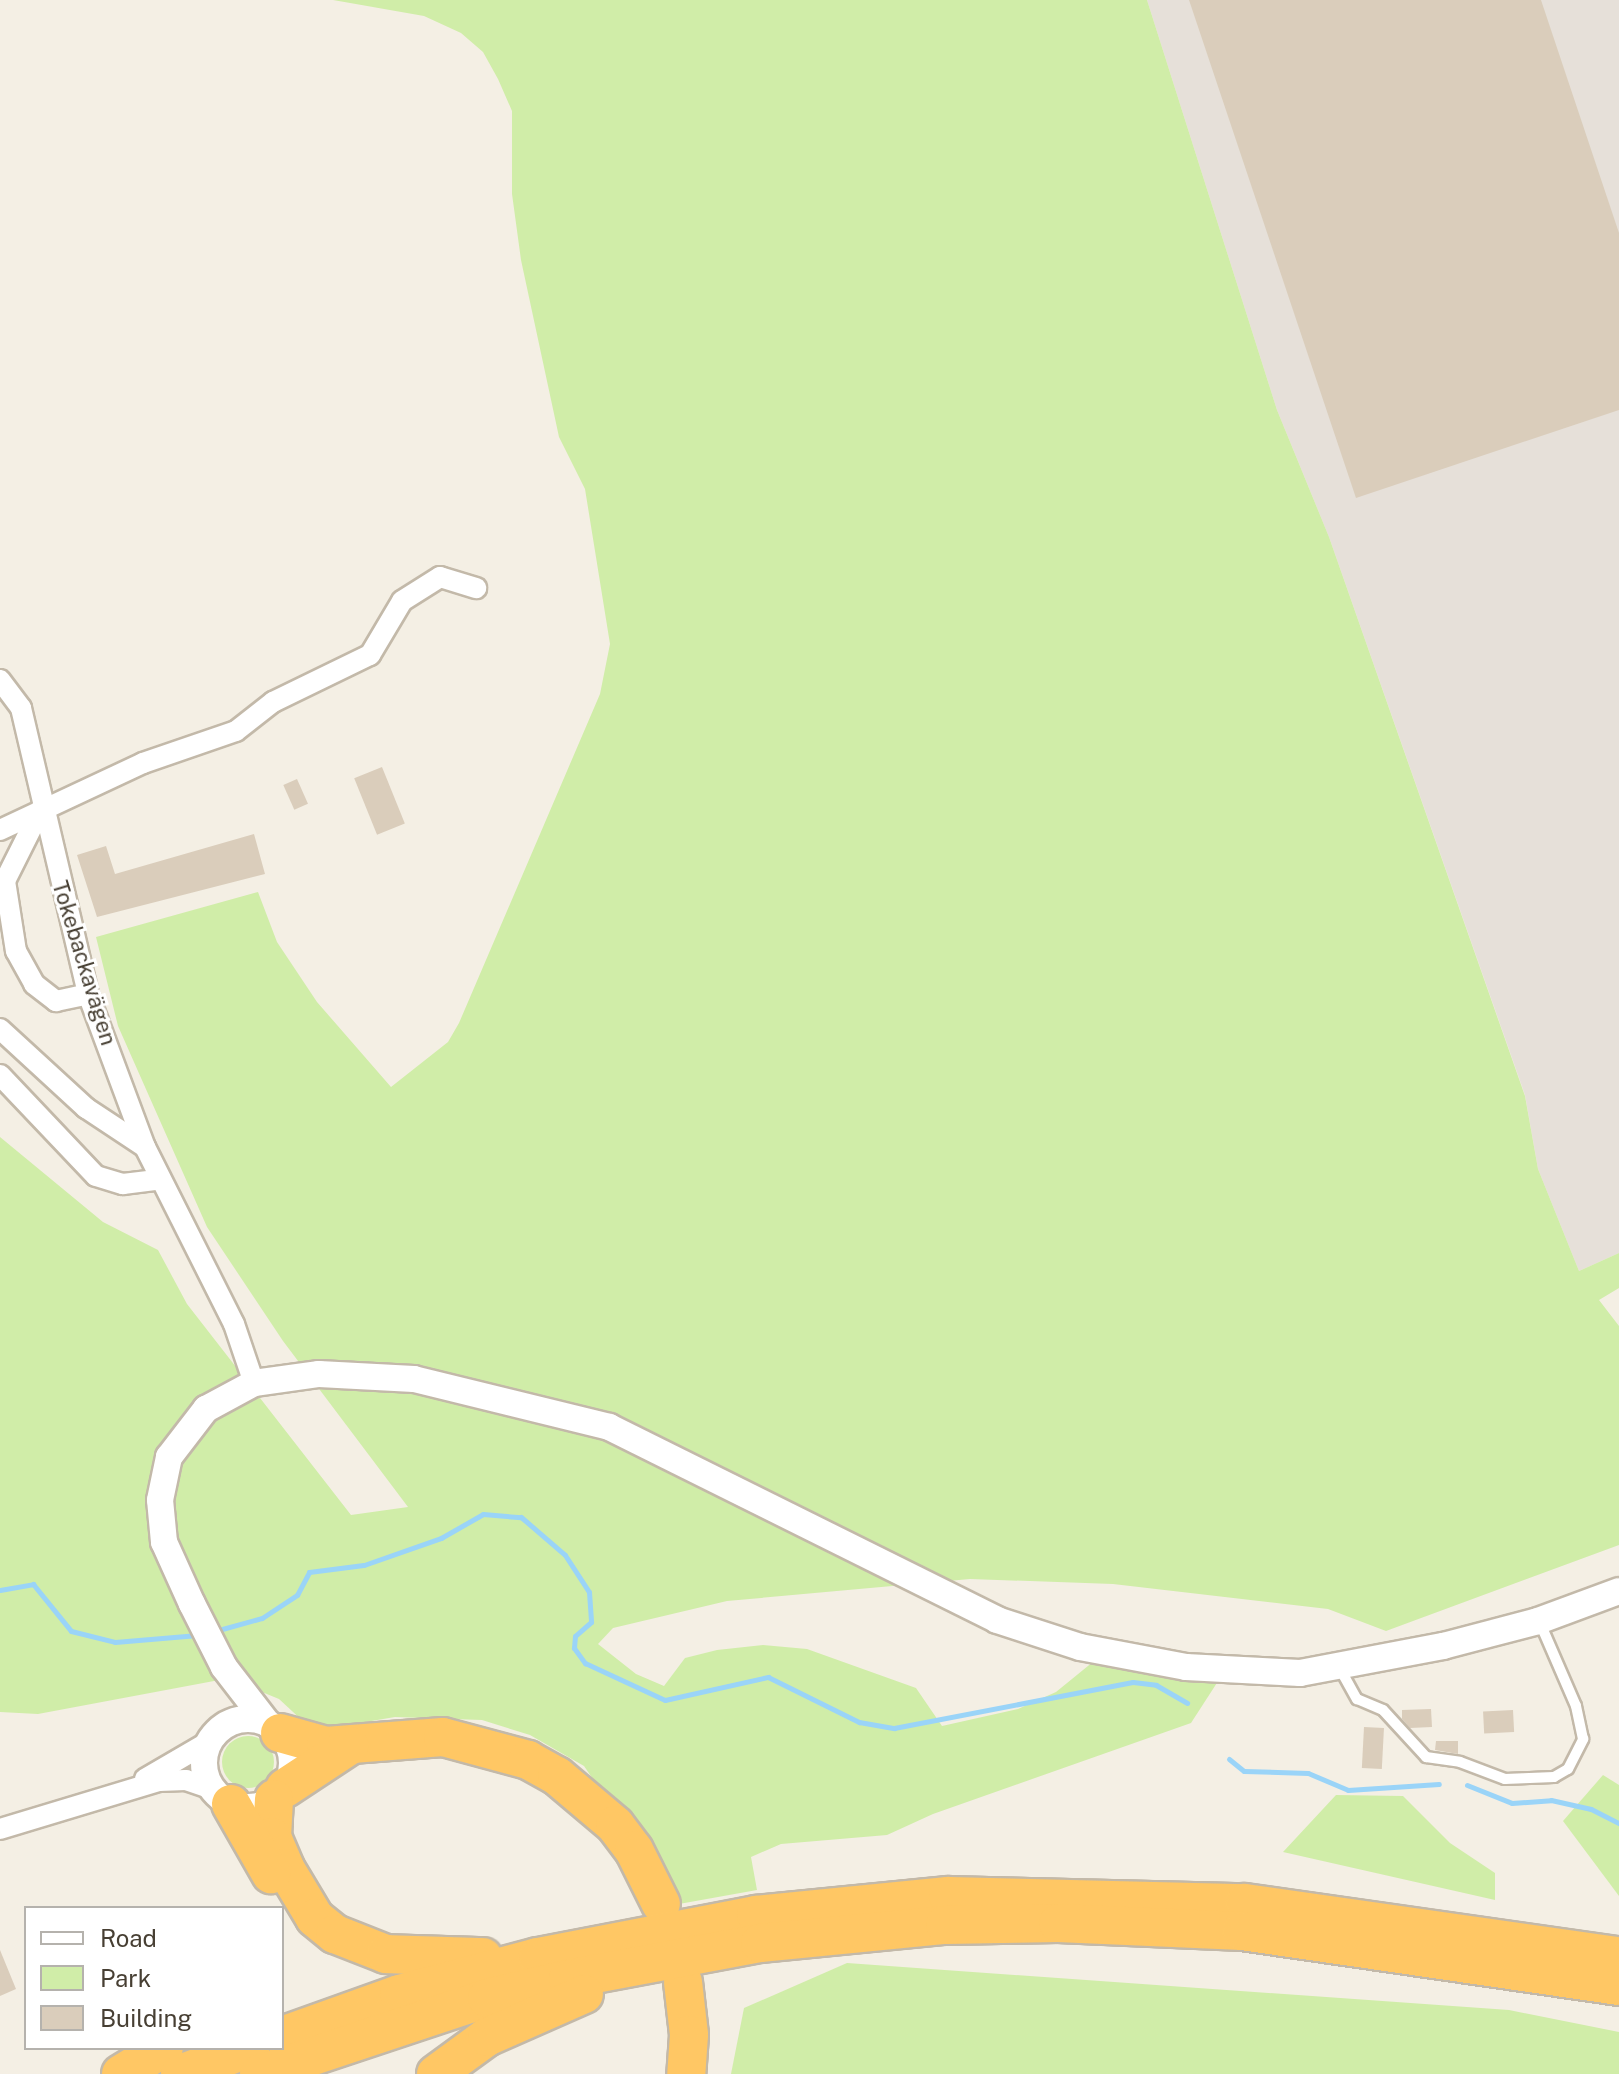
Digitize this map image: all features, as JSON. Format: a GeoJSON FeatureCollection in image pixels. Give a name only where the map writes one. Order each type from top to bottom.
{"type":"FeatureCollection","features":[{"type":"Feature","properties":{"kind":"highway"},"geometry":{"type":"LineString","coordinates":[[274,1728],[304,1744],[349,1746],[443,1737],[528,1760],[557,1776],[615,1825],[640,1860],[661,1904]]}},
{"type":"Feature","properties":{"kind":"highway"},"geometry":{"type":"LineString","coordinates":[[349,1746],[279,1793],[272,1837],[285,1868],[315,1918],[358,1947],[400,1956],[538,1957]]}},
{"type":"Feature","properties":{"kind":"highway"},"geometry":{"type":"LineString","coordinates":[[221,1796],[270,1871],[276,1906]]}},
{"type":"Feature","properties":{"kind":"highway"},"geometry":{"type":"LineString","coordinates":[[284,2035],[399,1994],[538,1957],[756,1915],[948,1896],[1053,1895],[1260,1905],[1619,1956]]}},
{"type":"Feature","properties":{"kind":"highway"},"geometry":{"type":"LineString","coordinates":[[259,2074],[487,1998],[945,1925],[1161,1926],[1366,1946],[1619,1986]]}},
{"type":"Feature","properties":{"kind":"highway"},"geometry":{"type":"LineString","coordinates":[[436,2074],[460,2052],[509,2025],[679,1969]]}},
{"type":"Feature","properties":{"kind":"highway"},"geometry":{"type":"LineString","coordinates":[[679,1969],[689,2035],[686,2074]]}},
{"type":"Feature","properties":{"kind":"highway"},"geometry":{"type":"LineString","coordinates":[[121,2074],[161,2050]]}},
{"type":"Feature","properties":{"kind":"highway"},"geometry":{"type":"LineString","coordinates":[[180,2074],[245,2050]]}},
{"type":"Feature","properties":{"kind":"street"},"geometry":{"type":"LineString","coordinates":[[0,830],[143,763],[236,731],[273,702],[370,655],[402,601],[440,577],[476,588]]}},
{"type":"Feature","properties":{"kind":"street","name":"Tokebackavägen"},"geometry":{"type":"LineString","coordinates":[[0,680],[21,708],[41,809],[88,994],[145,1147],[234,1324],[254,1383]]}},
{"type":"Feature","properties":{"kind":"street"},"geometry":{"type":"LineString","coordinates":[[41,809],[5,881],[16,951],[34,984],[56,1001],[88,994]]}},
{"type":"Feature","properties":{"kind":"street"},"geometry":{"type":"LineString","coordinates":[[0,1029],[86,1108],[145,1147]]}},
{"type":"Feature","properties":{"kind":"street"},"geometry":{"type":"LineString","coordinates":[[0,1075],[96,1176],[123,1184],[161,1179]]}},
{"type":"Feature","properties":{"kind":"street"},"geometry":{"type":"LineString","coordinates":[[0,1829],[124,1790],[175,1779],[260,1806],[279,1793],[292,1760],[274,1728],[224,1667],[192,1604],[160,1524],[169,1457],[206,1409],[254,1383],[364,1374],[414,1379],[555,1411],[656,1448],[959,1602],[1041,1635],[1186,1667],[1300,1673],[1538,1621],[1619,1591]]}},
{"type":"Feature","properties":{"kind":"street"},"geometry":{"type":"LineString","coordinates":[[221,1796],[204,1760],[226,1699],[224,1667]]}},
{"type":"Feature","properties":{"kind":"street"},"geometry":{"type":"LineString","coordinates":[[124,1790],[242,1719],[274,1728]]}},
{"type":"Feature","properties":{"kind":"lane"},"geometry":{"type":"LineString","coordinates":[[1338,1666],[1357,1699],[1383,1710],[1426,1757],[1460,1762],[1505,1779],[1554,1777],[1568,1769],[1583,1739],[1576,1706],[1538,1621]]}},
{"type":"Feature","properties":{"kind":"shaded area"},"geometry":{"type":"Polygon","coordinates":[[[1147,0],[1619,0],[1619,1253],[1579,1271],[1538,1169],[1525,1095],[1329,537],[1277,410],[1147,0]]]}},
{"type":"Feature","properties":{"kind":"green space"},"geometry":{"type":"Polygon","coordinates":[[[333,0],[1147,0],[1277,410],[1329,537],[1525,1096],[1538,1169],[1579,1271],[1619,1253],[1619,1288],[1599,1300],[1619,1326],[1619,1545],[1386,1631],[1328,1609],[1113,1584],[970,1579],[727,1601],[613,1628],[598,1644],[636,1674],[664,1686],[685,1658],[717,1650],[763,1645],[807,1649],[916,1688],[942,1726],[1018,1709],[1056,1692],[1099,1657],[1224,1672],[1191,1723],[933,1814],[887,1835],[781,1844],[751,1857],[757,1890],[679,1904],[584,1766],[530,1735],[482,1720],[395,1717],[324,1729],[306,1724],[279,1699],[252,1688],[246,1675],[38,1714],[0,1712],[0,1137],[103,1222],[158,1250],[187,1304],[351,1515],[408,1507],[283,1341],[207,1227],[118,1026],[96,937],[258,892],[277,942],[317,1002],[391,1087],[448,1042],[459,1023],[600,694],[610,644],[585,489],[559,437],[521,260],[512,194],[512,111],[483,52],[461,33],[424,16],[333,0]]]}},
{"type":"Feature","properties":{"kind":"green space"},"geometry":{"type":"Polygon","coordinates":[[[248,1736],[266,1744],[274,1762],[266,1780],[248,1788],[230,1780],[222,1762],[230,1744],[248,1736]]]}},
{"type":"Feature","properties":{"kind":"green space"},"geometry":{"type":"Polygon","coordinates":[[[1603,1775],[1619,1785],[1619,1896],[1563,1821],[1603,1775]]]}},
{"type":"Feature","properties":{"kind":"green space"},"geometry":{"type":"Polygon","coordinates":[[[1336,1795],[1403,1796],[1450,1843],[1495,1873],[1495,1900],[1283,1852],[1336,1795]]]}},
{"type":"Feature","properties":{"kind":"green space"},"geometry":{"type":"Polygon","coordinates":[[[847,1963],[1509,2010],[1619,2032],[1619,2074],[731,2074],[744,2008],[847,1963]]]}},
{"type":"Feature","properties":{"kind":"building"},"geometry":{"type":"Polygon","coordinates":[[[1189,0],[1541,0],[1619,233],[1619,410],[1356,498],[1189,0]]]}},
{"type":"Feature","properties":{"kind":"building"},"geometry":{"type":"Polygon","coordinates":[[[382,767],[405,824],[377,835],[354,778],[382,767]]]}},
{"type":"Feature","properties":{"kind":"building"},"geometry":{"type":"Polygon","coordinates":[[[297,779],[308,804],[294,810],[283,785],[297,779]]]}},
{"type":"Feature","properties":{"kind":"building"},"geometry":{"type":"Polygon","coordinates":[[[254,834],[265,874],[97,917],[77,855],[106,846],[115,874],[254,834]]]}},
{"type":"Feature","properties":{"kind":"building"},"geometry":{"type":"Polygon","coordinates":[[[1431,1709],[1432,1727],[1410,1728],[1402,1719],[1402,1710],[1431,1709]]]}},
{"type":"Feature","properties":{"kind":"building"},"geometry":{"type":"Polygon","coordinates":[[[1513,1710],[1514,1732],[1484,1734],[1483,1712],[1513,1710]]]}},
{"type":"Feature","properties":{"kind":"building"},"geometry":{"type":"Polygon","coordinates":[[[1364,1727],[1384,1728],[1382,1769],[1362,1768],[1364,1727]]]}},
{"type":"Feature","properties":{"kind":"building"},"geometry":{"type":"Polygon","coordinates":[[[1436,1741],[1458,1741],[1458,1754],[1435,1750],[1436,1741]]]}},
{"type":"Feature","properties":{"kind":"building"},"geometry":{"type":"Polygon","coordinates":[[[0,1950],[16,1989],[0,1996],[0,1950]]]}},
{"type":"Feature","properties":{"kind":"waterway"},"geometry":{"type":"LineString","coordinates":[[215,1631],[262,1618],[297,1595],[309,1572],[364,1565],[441,1538],[483,1514],[521,1517],[565,1555],[589,1592],[591,1622],[575,1636],[574,1648],[585,1663],[665,1700],[768,1677],[859,1722],[894,1728],[1133,1682],[1156,1685],[1187,1703]]}},
{"type":"Feature","properties":{"kind":"waterway"},"geometry":{"type":"LineString","coordinates":[[0,1590],[33,1584],[71,1631],[115,1642],[198,1635]]}},
{"type":"Feature","properties":{"kind":"waterway"},"geometry":{"type":"LineString","coordinates":[[1229,1759],[1244,1771],[1308,1773],[1348,1790],[1439,1784]]}},
{"type":"Feature","properties":{"kind":"waterway"},"geometry":{"type":"LineString","coordinates":[[1467,1785],[1512,1803],[1551,1800],[1591,1809],[1619,1823]]}}]}
